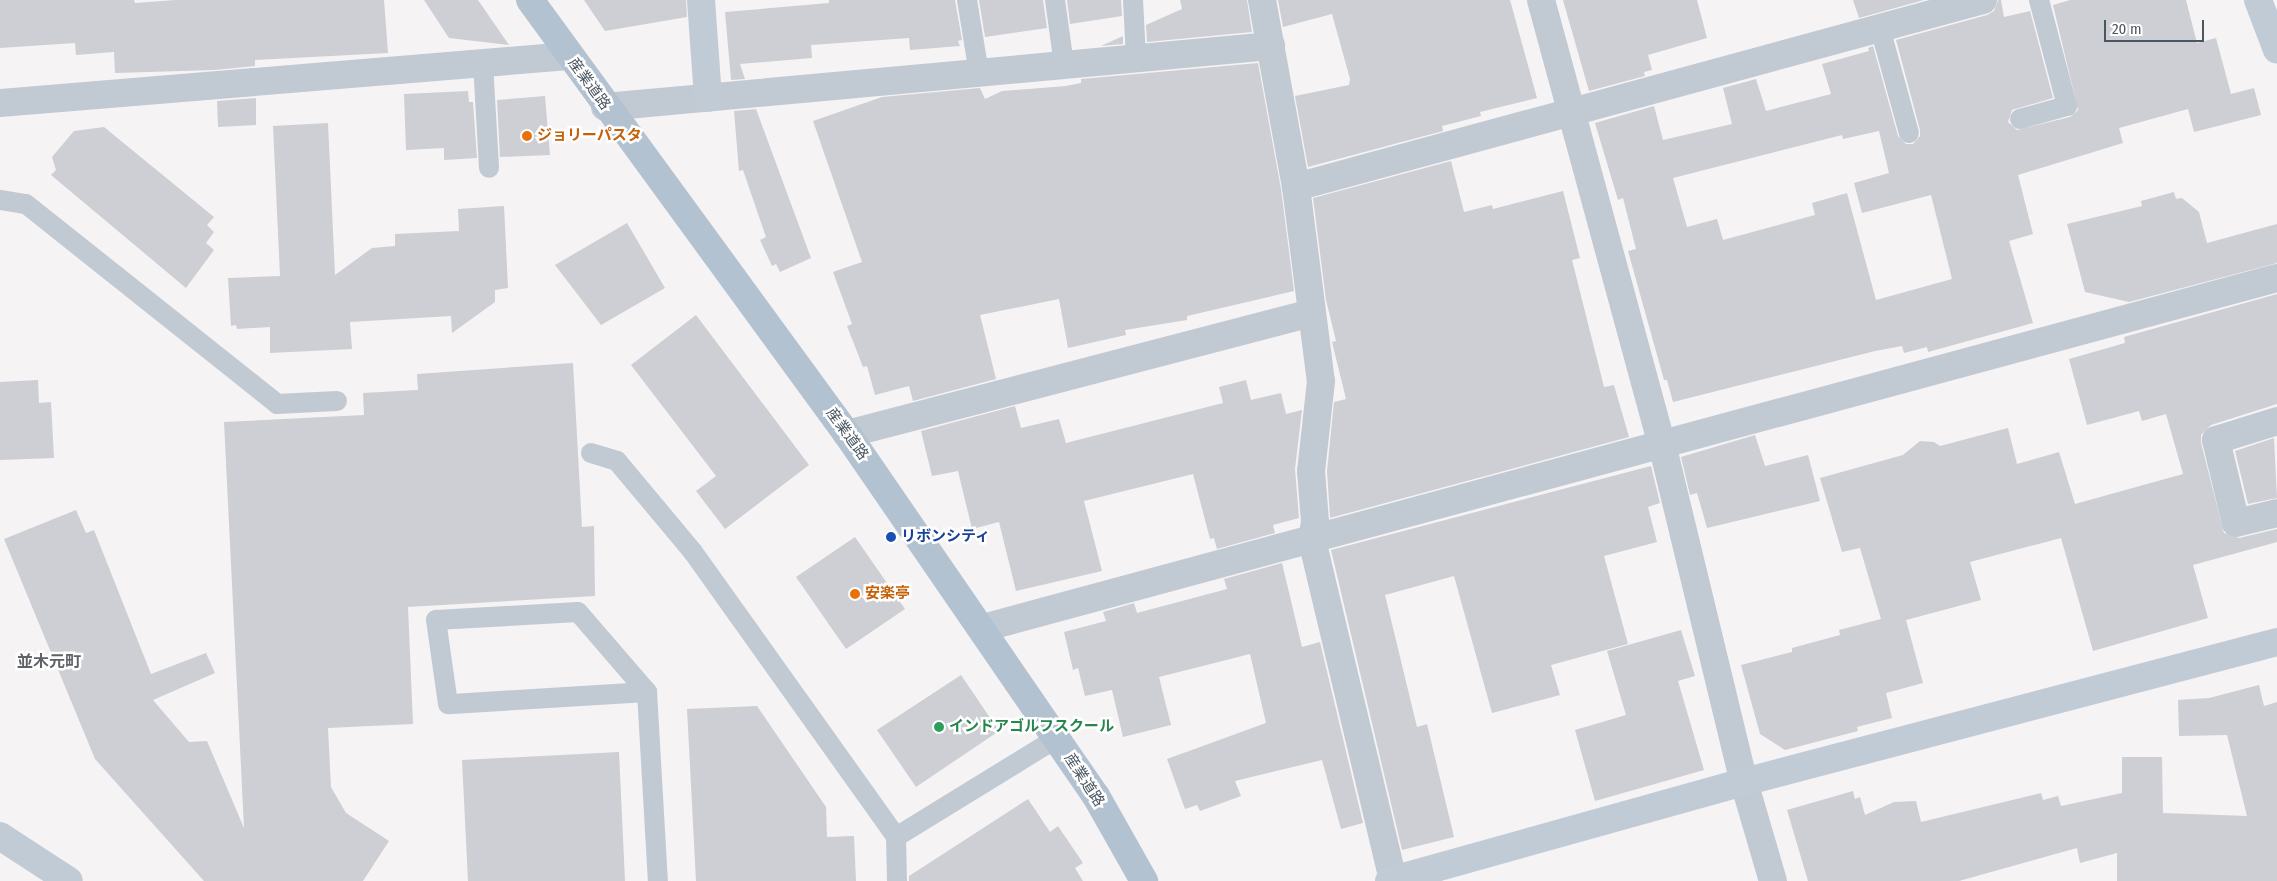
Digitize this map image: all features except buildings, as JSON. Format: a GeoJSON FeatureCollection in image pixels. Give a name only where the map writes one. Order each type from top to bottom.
{"type":"FeatureCollection","features":[{"type":"Feature","properties":{"kind":"main road","name":"産業道路"},"geometry":{"type":"LineString","coordinates":[[530,0],[605,107],[847,434],[983,628],[1096,796],[1144,881]]}},
{"type":"Feature","properties":{"kind":"street"},"geometry":{"type":"LineString","coordinates":[[700,0],[708,98]]}},
{"type":"Feature","properties":{"kind":"street"},"geometry":{"type":"LineString","coordinates":[[1262,0],[1296,187],[1321,380],[1310,471],[1315,522],[1312,540],[1391,880],[1744,782],[2277,642]]}},
{"type":"Feature","properties":{"kind":"street"},"geometry":{"type":"LineString","coordinates":[[1541,0],[1662,444],[1744,782],[1773,881]]}},
{"type":"Feature","properties":{"kind":"street"},"geometry":{"type":"LineString","coordinates":[[2258,0],[2277,50]]}},
{"type":"Feature","properties":{"kind":"street"},"geometry":{"type":"LineString","coordinates":[[1296,187],[1572,114],[1972,1]]}},
{"type":"Feature","properties":{"kind":"street"},"geometry":{"type":"LineString","coordinates":[[605,107],[1271,46]]}},
{"type":"Feature","properties":{"kind":"street"},"geometry":{"type":"LineString","coordinates":[[0,103],[569,56]]}},
{"type":"Feature","properties":{"kind":"street"},"geometry":{"type":"LineString","coordinates":[[983,628],[2277,278]]}},
{"type":"Feature","properties":{"kind":"street"},"geometry":{"type":"LineString","coordinates":[[847,434],[1312,313]]}},
{"type":"Feature","properties":{"kind":"street"},"geometry":{"type":"LineString","coordinates":[[2277,421],[2216,440],[2236,523],[2277,513]]}},
{"type":"Feature","properties":{"kind":"street"},"geometry":{"type":"LineString","coordinates":[[0,836],[69,881]]}},
{"type":"Feature","properties":{"kind":"lane"},"geometry":{"type":"LineString","coordinates":[[967,0],[979,73]]}},
{"type":"Feature","properties":{"kind":"lane"},"geometry":{"type":"LineString","coordinates":[[1055,0],[1064,65]]}},
{"type":"Feature","properties":{"kind":"lane"},"geometry":{"type":"LineString","coordinates":[[1133,0],[1136,58]]}},
{"type":"Feature","properties":{"kind":"lane"},"geometry":{"type":"LineString","coordinates":[[2020,119],[2067,106],[2038,0]]}},
{"type":"Feature","properties":{"kind":"lane"},"geometry":{"type":"LineString","coordinates":[[1880,28],[1909,133]]}},
{"type":"Feature","properties":{"kind":"lane"},"geometry":{"type":"LineString","coordinates":[[483,63],[489,168]]}},
{"type":"Feature","properties":{"kind":"lane"},"geometry":{"type":"LineString","coordinates":[[0,200],[26,204],[277,404],[337,401]]}},
{"type":"Feature","properties":{"kind":"lane"},"geometry":{"type":"LineString","coordinates":[[591,453],[617,461],[693,552],[896,837],[897,881]]}},
{"type":"Feature","properties":{"kind":"lane"},"geometry":{"type":"LineString","coordinates":[[646,692],[448,704],[436,620],[578,612],[646,692],[658,881]]}},
{"type":"Feature","properties":{"kind":"lane"},"geometry":{"type":"LineString","coordinates":[[896,837],[1057,738]]}},
{"type":"Feature","properties":{"kind":"place","name":"ジョリーパスタ"},"geometry":{"type":"Point","coordinates":[527,136]}},
{"type":"Feature","properties":{"kind":"place","name":"リボンシティ"},"geometry":{"type":"Point","coordinates":[891,537]}},
{"type":"Feature","properties":{"kind":"place","name":"安楽亭"},"geometry":{"type":"Point","coordinates":[855,594]}},
{"type":"Feature","properties":{"kind":"place","name":"インドアゴルフスクール"},"geometry":{"type":"Point","coordinates":[939,727]}},
{"type":"Feature","properties":{"kind":"district","name":"並木元町"},"geometry":{"type":"Point","coordinates":[49,662]}}]}
